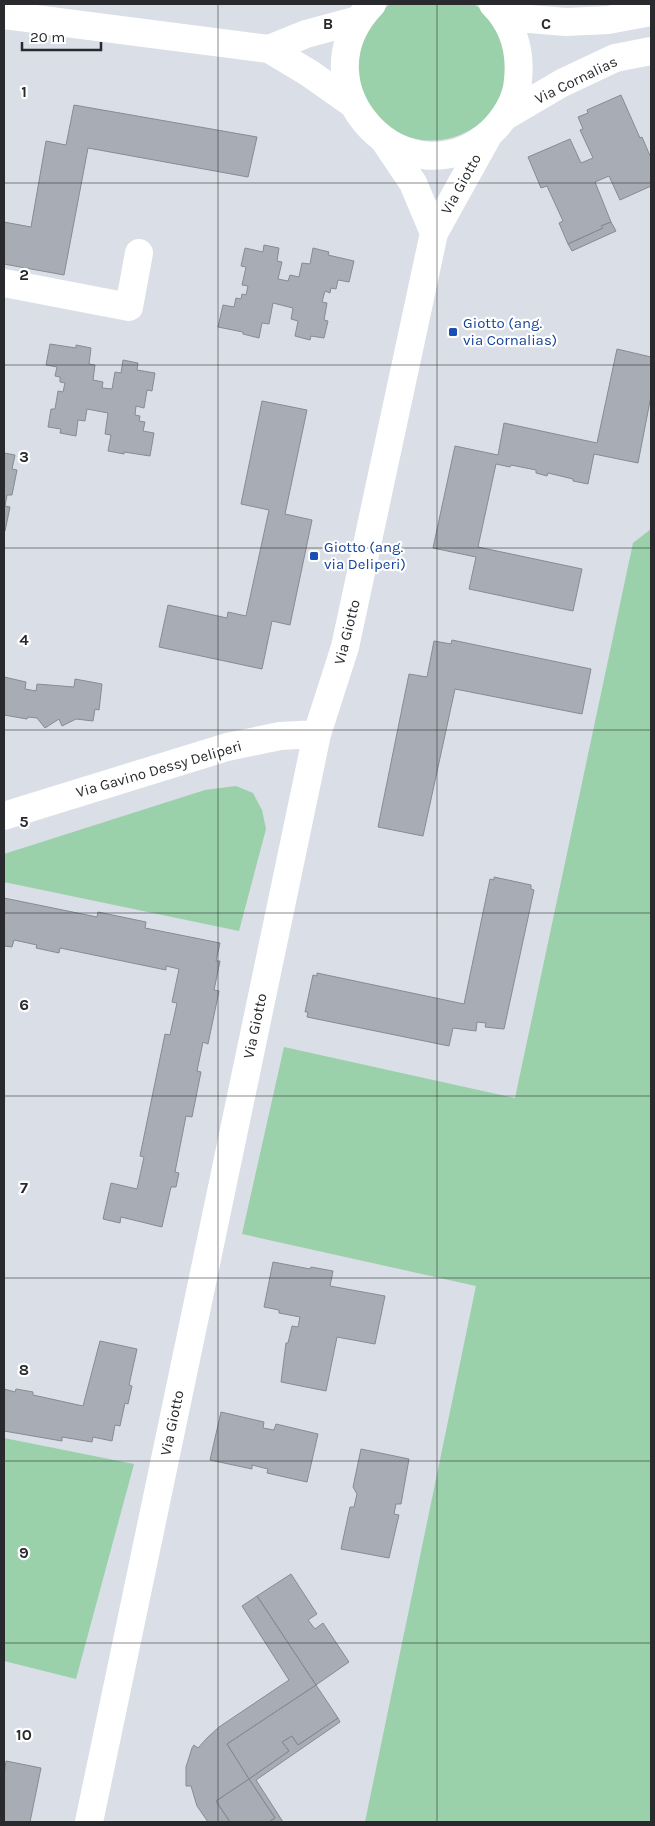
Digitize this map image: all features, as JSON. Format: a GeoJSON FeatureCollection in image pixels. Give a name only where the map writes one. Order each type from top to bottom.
{"type":"FeatureCollection","features":[{"type":"Feature","properties":{"kind":"street"},"geometry":{"type":"LineString","coordinates":[[499,11],[574,22],[608,20],[651,12]]}},
{"type":"Feature","properties":{"kind":"street","name":"Via Giotto"},"geometry":{"type":"LineString","coordinates":[[89,1822],[317,734],[345,647],[434,234],[512,102],[518,85],[520,67],[518,50],[513,33],[499,11]]}},
{"type":"Feature","properties":{"kind":"street"},"geometry":{"type":"LineString","coordinates":[[269,49],[365,12]]}},
{"type":"Feature","properties":{"kind":"street"},"geometry":{"type":"LineString","coordinates":[[365,12],[349,40],[345,61],[346,84],[353,104],[363,121],[384,140]]}},
{"type":"Feature","properties":{"kind":"street"},"geometry":{"type":"LineString","coordinates":[[4,15],[269,49],[310,73],[353,104]]}},
{"type":"Feature","properties":{"kind":"street","name":"Via Cornalias"},"geometry":{"type":"LineString","coordinates":[[384,140],[407,151],[432,155],[444,154],[468,147],[562,83],[615,58],[651,51]]}},
{"type":"Feature","properties":{"kind":"street","name":"Via Giotto"},"geometry":{"type":"LineString","coordinates":[[384,140],[413,183],[434,234]]}},
{"type":"Feature","properties":{"kind":"street"},"geometry":{"type":"LineString","coordinates":[[4,283],[129,307],[139,254]]}},
{"type":"Feature","properties":{"kind":"street","name":"Via Gavino Dessy Deliperi"},"geometry":{"type":"LineString","coordinates":[[4,816],[227,747],[280,736],[317,734]]}},
{"type":"Feature","properties":{"kind":"green space"},"geometry":{"type":"Polygon","coordinates":[[[390,4],[474,4],[491,21],[505,52],[505,77],[502,92],[496,105],[481,123],[452,138],[429,141],[408,137],[389,127],[373,112],[362,94],[357,72],[359,47],[377,18],[390,4]]]}},
{"type":"Feature","properties":{"kind":"green space"},"geometry":{"type":"Polygon","coordinates":[[[651,529],[651,1822],[365,1822],[476,1286],[242,1234],[284,1047],[515,1098],[633,543],[651,529]]]}},
{"type":"Feature","properties":{"kind":"green space"},"geometry":{"type":"Polygon","coordinates":[[[236,786],[253,793],[262,810],[266,829],[239,931],[4,882],[4,854],[205,790],[236,786]]]}},
{"type":"Feature","properties":{"kind":"green space"},"geometry":{"type":"Polygon","coordinates":[[[4,1438],[134,1464],[76,1679],[4,1661],[4,1438]]]}},
{"type":"Feature","properties":{"kind":"building"},"geometry":{"type":"Polygon","coordinates":[[[621,95],[651,158],[651,186],[620,200],[609,176],[595,182],[611,222],[601,226],[603,228],[568,244],[559,223],[563,221],[547,186],[541,188],[528,157],[570,139],[581,163],[593,158],[580,130],[583,129],[578,117],[588,113],[587,110],[621,95]]]}},
{"type":"Feature","properties":{"kind":"building"},"geometry":{"type":"Polygon","coordinates":[[[74,105],[257,137],[248,177],[88,148],[64,275],[4,264],[4,222],[31,227],[46,141],[66,145],[74,105]]]}},
{"type":"Feature","properties":{"kind":"building"},"geometry":{"type":"Polygon","coordinates":[[[611,222],[616,231],[572,251],[568,244],[603,228],[601,226],[611,222]]]}},
{"type":"Feature","properties":{"kind":"building"},"geometry":{"type":"Polygon","coordinates":[[[264,245],[279,248],[277,261],[282,262],[278,279],[288,281],[290,275],[299,277],[302,263],[310,264],[313,248],[329,252],[328,255],[354,261],[349,282],[338,280],[336,289],[331,288],[330,293],[325,291],[322,302],[327,303],[324,320],[328,321],[324,338],[311,336],[310,340],[295,336],[298,321],[291,319],[293,308],[273,303],[269,324],[262,323],[259,338],[243,334],[243,332],[218,327],[223,305],[234,307],[236,298],[241,299],[242,294],[246,295],[248,286],[242,285],[246,267],[241,266],[245,248],[263,252],[264,245]]]}},
{"type":"Feature","properties":{"kind":"building"},"geometry":{"type":"Polygon","coordinates":[[[50,344],[76,348],[76,345],[91,348],[89,364],[95,365],[93,380],[103,382],[102,388],[112,389],[115,372],[121,373],[123,360],[138,363],[137,370],[155,373],[152,391],[147,390],[144,408],[136,406],[135,415],[140,416],[139,421],[145,422],[143,431],[154,433],[150,456],[108,451],[111,435],[105,434],[108,413],[87,409],[85,421],[78,420],[76,436],[60,433],[61,429],[48,427],[51,409],[55,409],[58,391],[63,392],[65,383],[60,382],[60,377],[55,376],[57,367],[46,365],[50,344]]]}},
{"type":"Feature","properties":{"kind":"building"},"geometry":{"type":"Polygon","coordinates":[[[617,349],[651,357],[651,396],[638,463],[594,454],[588,484],[548,473],[547,476],[536,473],[536,470],[496,464],[478,547],[582,569],[573,611],[469,589],[476,557],[433,548],[455,446],[498,455],[504,423],[597,443],[617,349]]]}},
{"type":"Feature","properties":{"kind":"building"},"geometry":{"type":"Polygon","coordinates":[[[262,401],[307,410],[285,514],[312,520],[290,625],[272,621],[262,669],[159,647],[168,605],[227,618],[228,612],[246,616],[269,510],[241,504],[262,401]]]}},
{"type":"Feature","properties":{"kind":"building"},"geometry":{"type":"Polygon","coordinates":[[[4,453],[15,455],[12,469],[17,470],[12,495],[7,495],[5,506],[10,507],[5,531],[4,531],[4,453]]]}},
{"type":"Feature","properties":{"kind":"building"},"geometry":{"type":"Polygon","coordinates":[[[452,640],[591,669],[582,714],[455,689],[423,836],[378,827],[409,674],[427,677],[434,641],[451,644],[452,640]]]}},
{"type":"Feature","properties":{"kind":"building"},"geometry":{"type":"Polygon","coordinates":[[[4,677],[26,682],[25,689],[36,691],[37,684],[74,687],[75,679],[102,684],[99,710],[95,709],[93,721],[76,719],[62,726],[59,719],[45,728],[37,718],[28,717],[27,719],[4,715],[4,677]]]}},
{"type":"Feature","properties":{"kind":"building"},"geometry":{"type":"Polygon","coordinates":[[[494,877],[531,885],[531,889],[534,890],[504,1029],[485,1027],[486,1023],[477,1022],[476,1031],[453,1028],[449,1046],[307,1017],[308,1012],[305,1012],[313,975],[317,976],[317,973],[464,1004],[490,879],[494,880],[494,877]]]}},
{"type":"Feature","properties":{"kind":"building"},"geometry":{"type":"Polygon","coordinates":[[[4,898],[97,917],[98,912],[146,922],[145,928],[220,943],[216,961],[220,961],[214,990],[219,991],[208,1044],[203,1042],[197,1071],[201,1072],[192,1117],[186,1116],[175,1172],[179,1173],[176,1187],[171,1187],[162,1227],[121,1217],[120,1223],[103,1219],[111,1183],[137,1189],[144,1157],[140,1156],[165,1034],[170,1035],[177,1003],[172,1002],[179,969],[166,966],[166,970],[60,948],[59,953],[36,948],[37,945],[14,940],[12,947],[4,946],[4,898]]]}},
{"type":"Feature","properties":{"kind":"building"},"geometry":{"type":"Polygon","coordinates":[[[273,1262],[333,1271],[330,1286],[385,1296],[375,1344],[337,1337],[326,1391],[281,1382],[286,1343],[288,1343],[292,1326],[298,1327],[300,1317],[279,1313],[279,1310],[264,1307],[273,1262]]]}},
{"type":"Feature","properties":{"kind":"building"},"geometry":{"type":"Polygon","coordinates":[[[100,1341],[137,1349],[129,1385],[132,1386],[128,1404],[125,1403],[120,1426],[115,1425],[112,1441],[93,1437],[92,1442],[62,1437],[62,1441],[4,1431],[4,1389],[15,1392],[16,1389],[33,1392],[33,1395],[83,1406],[100,1341]]]}},
{"type":"Feature","properties":{"kind":"building"},"geometry":{"type":"Polygon","coordinates":[[[221,1412],[264,1422],[263,1428],[274,1430],[276,1424],[318,1434],[307,1482],[267,1473],[268,1469],[252,1465],[252,1469],[210,1460],[221,1412]]]}},
{"type":"Feature","properties":{"kind":"building"},"geometry":{"type":"Polygon","coordinates":[[[361,1449],[409,1459],[401,1504],[396,1504],[394,1514],[399,1515],[389,1558],[341,1549],[350,1507],[354,1507],[357,1494],[353,1487],[361,1449]]]}},
{"type":"Feature","properties":{"kind":"building"},"geometry":{"type":"Polygon","coordinates":[[[291,1574],[317,1614],[308,1620],[315,1629],[323,1623],[349,1662],[316,1685],[257,1596],[291,1574]]]}},
{"type":"Feature","properties":{"kind":"building"},"geometry":{"type":"Polygon","coordinates":[[[257,1596],[316,1685],[227,1744],[249,1779],[216,1801],[230,1822],[208,1822],[197,1806],[191,1786],[186,1786],[186,1767],[192,1748],[194,1745],[198,1748],[219,1727],[289,1680],[242,1606],[257,1596]]]}},
{"type":"Feature","properties":{"kind":"building"},"geometry":{"type":"Polygon","coordinates":[[[316,1685],[338,1718],[298,1745],[292,1736],[282,1742],[289,1751],[249,1779],[227,1744],[316,1685]]]}},
{"type":"Feature","properties":{"kind":"building"},"geometry":{"type":"Polygon","coordinates":[[[338,1718],[340,1722],[256,1780],[283,1822],[269,1822],[275,1818],[249,1779],[289,1751],[282,1742],[292,1736],[298,1745],[338,1718]]]}},
{"type":"Feature","properties":{"kind":"building"},"geometry":{"type":"Polygon","coordinates":[[[6,1761],[41,1768],[30,1822],[4,1822],[4,1775],[6,1761]]]}},
{"type":"Feature","properties":{"kind":"building"},"geometry":{"type":"Polygon","coordinates":[[[249,1779],[275,1818],[269,1822],[230,1822],[216,1801],[249,1779]]]}},
{"type":"Feature","properties":{"kind":"place","name":"Giotto (ang. via Cornalias)"},"geometry":{"type":"Point","coordinates":[453,332]}},
{"type":"Feature","properties":{"kind":"place","name":"Giotto (ang. via Deliperi)"},"geometry":{"type":"Point","coordinates":[314,556]}}]}
